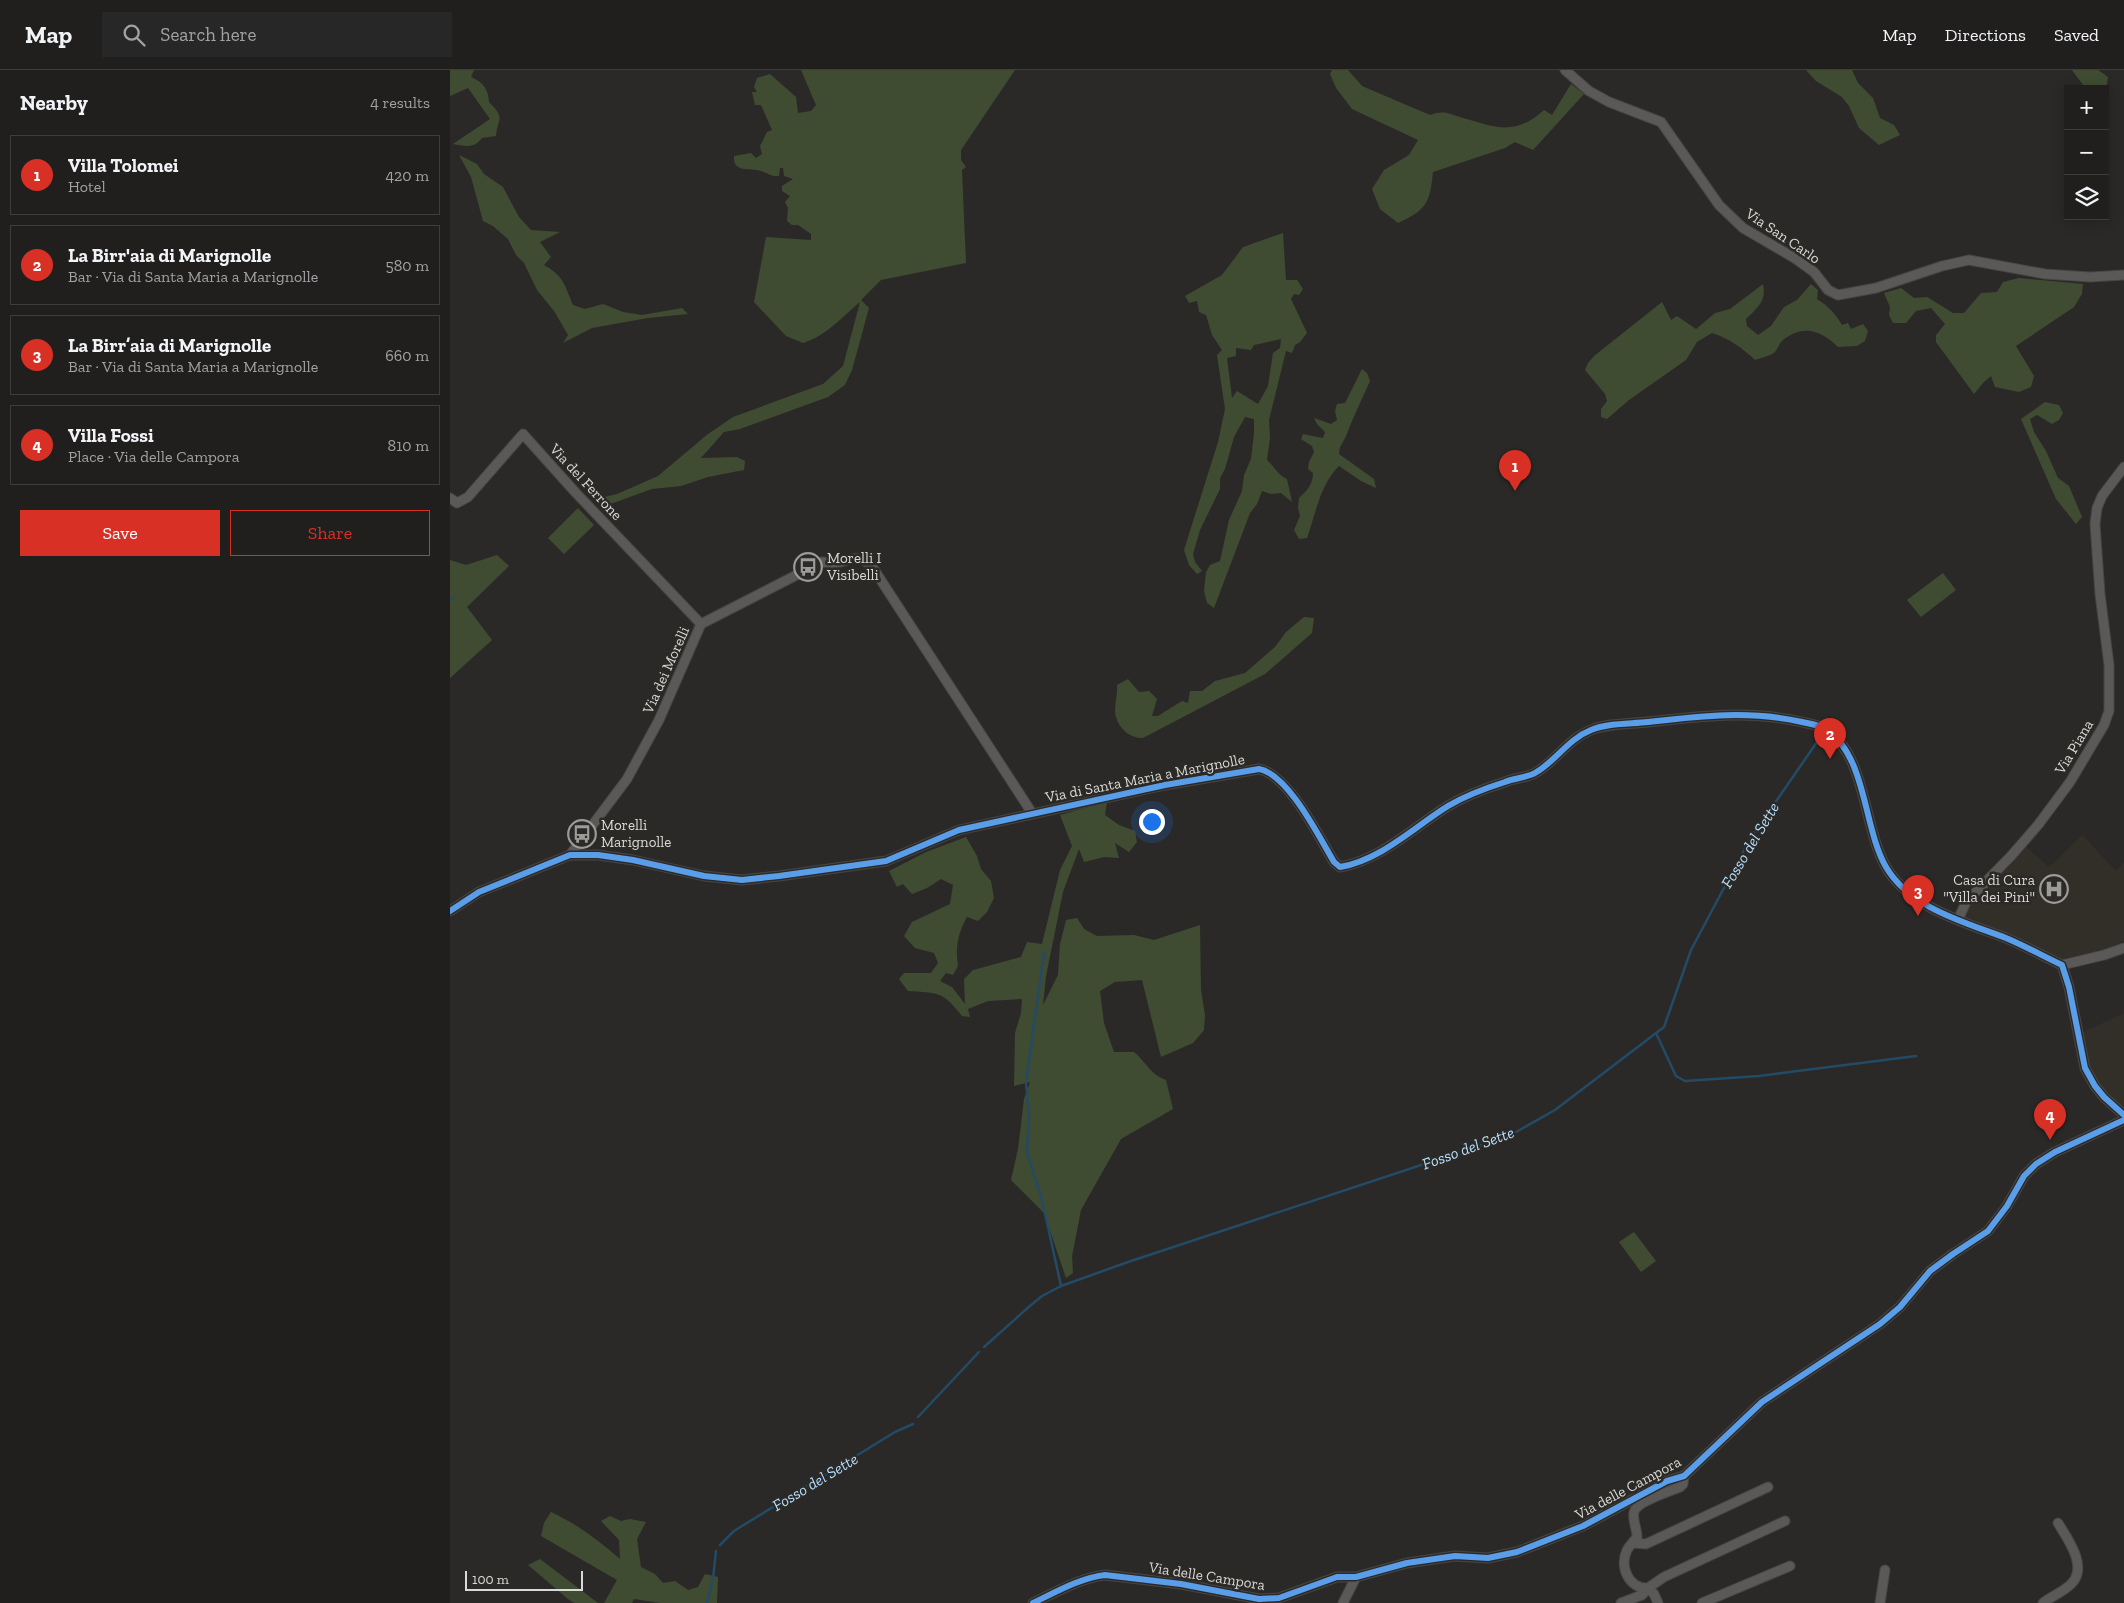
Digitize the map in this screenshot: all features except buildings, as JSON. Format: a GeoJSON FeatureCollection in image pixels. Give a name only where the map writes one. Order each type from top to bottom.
{"type":"FeatureCollection","features":[{"type":"Feature","properties":{"kind":"street","name":"Via San Carlo"},"geometry":{"type":"LineString","coordinates":[[1565,70],[1589,91],[1609,102],[1661,122],[1719,205],[1743,228],[1796,259],[1814,272],[1828,290],[1838,295],[1876,288],[1942,266],[1969,260],[2045,274],[2090,277],[2124,275]]}},
{"type":"Feature","properties":{"kind":"street","name":"Via del Ferrone"},"geometry":{"type":"LineString","coordinates":[[450,498],[458,503],[468,497],[523,434],[576,493],[702,624]]}},
{"type":"Feature","properties":{"kind":"street","name":"Via Piana"},"geometry":{"type":"LineString","coordinates":[[1958,920],[1966,902],[2038,825],[2070,782],[2107,718],[2110,696],[2109,665],[2098,576],[2097,508],[2102,496],[2124,467]]}},
{"type":"Feature","properties":{"kind":"street","name":"Via dei Morelli"},"geometry":{"type":"LineString","coordinates":[[570,855],[627,779],[659,720],[702,624],[822,562],[835,563],[858,558],[873,568],[897,603],[1032,813]]}},
{"type":"Feature","properties":{"kind":"street","name":"Via di Santa Maria a Marignolle"},"geometry":{"type":"LineString","coordinates":[[450,911],[478,892],[570,855],[615,858],[704,876],[742,880],[886,861],[959,830],[1165,785],[1259,769],[1268,770],[1277,777],[1302,808],[1334,862],[1340,867],[1352,865],[1372,855],[1449,805],[1506,781],[1532,775],[1569,744],[1590,730],[1612,725],[1711,715],[1762,715],[1822,727],[1846,751],[1854,769],[1879,850],[1887,868],[1908,892],[1933,908],[1958,920],[2023,946],[2062,965]]}},
{"type":"Feature","properties":{"kind":"street"},"geometry":{"type":"LineString","coordinates":[[2124,948],[2062,965],[2069,987],[2085,1068],[2104,1097],[2124,1115]]}},
{"type":"Feature","properties":{"kind":"street","name":"Via delle Campora"},"geometry":{"type":"LineString","coordinates":[[1033,1603],[1094,1576],[1105,1575],[1181,1584],[1270,1599],[1296,1593],[1337,1577],[1356,1577],[1416,1562],[1455,1556],[1488,1558],[1517,1552],[1583,1526],[1667,1480],[1684,1476],[1762,1402],[1880,1324],[1900,1307],[1930,1271],[1988,1231],[2007,1206],[2024,1176],[2036,1164],[2056,1152],[2124,1120]]}},
{"type":"Feature","properties":{"kind":"street"},"geometry":{"type":"LineString","coordinates":[[1658,1603],[1654,1594],[1648,1588],[1640,1588],[1630,1582],[1625,1568],[1627,1550],[1634,1543],[1637,1536],[1633,1513],[1637,1507],[1680,1488],[1683,1484],[1684,1476]]}},
{"type":"Feature","properties":{"kind":"street"},"geometry":{"type":"LineString","coordinates":[[1634,1543],[1646,1544],[1768,1487]]}},
{"type":"Feature","properties":{"kind":"street"},"geometry":{"type":"LineString","coordinates":[[1621,1603],[1642,1595],[1648,1588],[1664,1577],[1785,1522]]}},
{"type":"Feature","properties":{"kind":"street"},"geometry":{"type":"LineString","coordinates":[[2043,1603],[2069,1586],[2077,1575],[2076,1554],[2058,1523]]}},
{"type":"Feature","properties":{"kind":"street"},"geometry":{"type":"LineString","coordinates":[[1702,1603],[1790,1566]]}},
{"type":"Feature","properties":{"kind":"street"},"geometry":{"type":"LineString","coordinates":[[1880,1603],[1885,1570]]}},
{"type":"Feature","properties":{"kind":"street"},"geometry":{"type":"LineString","coordinates":[[1343,1603],[1356,1577]]}},
{"type":"Feature","properties":{"kind":"shaded area","name":"Casa di Cura \"Villa dei Pini\""},"geometry":{"type":"Polygon","coordinates":[[[2082,835],[2116,871],[2124,862],[2124,941],[2102,951],[2059,960],[2016,937],[1965,916],[1968,907],[2023,844],[2049,867],[2082,835]]]}},
{"type":"Feature","properties":{"kind":"shaded area"},"geometry":{"type":"Polygon","coordinates":[[[2124,1013],[2124,1109],[2107,1098],[2088,1067],[2083,1032],[2124,1013]]]}},
{"type":"Feature","properties":{"kind":"green space"},"geometry":{"type":"Polygon","coordinates":[[[450,70],[474,70],[471,77],[484,87],[488,93],[489,102],[498,112],[500,118],[496,136],[482,138],[472,145],[453,144],[490,119],[468,88],[450,96],[450,70]]]}},
{"type":"Feature","properties":{"kind":"green space"},"geometry":{"type":"Polygon","coordinates":[[[801,70],[1015,70],[961,150],[961,160],[966,167],[962,170],[966,263],[881,280],[861,300],[869,308],[852,370],[845,385],[828,397],[740,429],[724,432],[701,458],[737,457],[745,461],[744,470],[708,477],[681,486],[652,489],[602,507],[596,499],[617,494],[658,476],[708,434],[733,417],[823,384],[843,366],[860,302],[826,331],[803,343],[786,336],[754,302],[766,237],[811,240],[811,234],[798,225],[792,225],[787,221],[788,208],[785,202],[790,196],[782,191],[782,186],[793,179],[784,176],[783,168],[780,168],[779,176],[776,176],[757,170],[739,168],[734,162],[734,156],[751,153],[756,158],[762,154],[760,146],[767,132],[772,130],[761,105],[755,105],[752,92],[757,92],[754,87],[757,78],[770,74],[796,97],[798,113],[811,111],[816,105],[801,70]]]}},
{"type":"Feature","properties":{"kind":"green space"},"geometry":{"type":"Polygon","coordinates":[[[1332,70],[1348,70],[1362,86],[1430,115],[1445,113],[1484,124],[1504,127],[1523,124],[1544,110],[1552,115],[1571,84],[1584,94],[1533,150],[1515,142],[1505,148],[1433,172],[1430,191],[1425,204],[1415,214],[1398,223],[1380,209],[1372,189],[1384,170],[1409,155],[1418,140],[1352,109],[1336,88],[1330,74],[1332,70]]]}},
{"type":"Feature","properties":{"kind":"green space"},"geometry":{"type":"Polygon","coordinates":[[[1806,70],[1852,70],[1858,83],[1873,98],[1880,118],[1894,125],[1900,135],[1879,145],[1859,128],[1849,106],[1842,97],[1816,81],[1806,70]]]}},
{"type":"Feature","properties":{"kind":"green space"},"geometry":{"type":"Polygon","coordinates":[[[2072,70],[2098,70],[2108,77],[2107,85],[2083,85],[2072,70]]]}},
{"type":"Feature","properties":{"kind":"green space"},"geometry":{"type":"Polygon","coordinates":[[[459,155],[477,164],[484,174],[503,187],[519,217],[531,230],[560,232],[540,242],[551,257],[544,265],[560,278],[573,305],[585,309],[603,304],[623,312],[642,315],[682,308],[688,314],[648,318],[592,328],[563,343],[568,335],[554,311],[537,290],[524,263],[516,255],[508,239],[493,226],[483,221],[471,177],[459,155]]]}},
{"type":"Feature","properties":{"kind":"green space"},"geometry":{"type":"Polygon","coordinates":[[[1283,233],[1286,280],[1297,280],[1303,289],[1299,295],[1294,294],[1291,299],[1307,333],[1295,345],[1292,353],[1286,351],[1269,420],[1270,438],[1267,460],[1287,479],[1292,502],[1281,493],[1271,494],[1262,491],[1257,504],[1250,513],[1214,608],[1207,603],[1204,591],[1206,572],[1210,565],[1220,561],[1229,520],[1242,491],[1244,475],[1251,459],[1254,419],[1245,417],[1234,437],[1225,469],[1220,478],[1220,489],[1200,530],[1193,554],[1195,562],[1202,571],[1197,574],[1189,565],[1184,550],[1218,442],[1225,409],[1217,355],[1222,350],[1212,335],[1206,315],[1199,312],[1197,301],[1189,303],[1185,296],[1222,275],[1243,247],[1283,233]],[[1281,339],[1254,345],[1251,350],[1236,348],[1236,356],[1227,358],[1232,398],[1237,391],[1258,404],[1268,386],[1273,353],[1280,348],[1281,339]]]}},
{"type":"Feature","properties":{"kind":"green space"},"geometry":{"type":"Polygon","coordinates":[[[2019,278],[2083,284],[2082,294],[2074,307],[2016,346],[2034,376],[2031,387],[2019,392],[1995,387],[1991,376],[1974,394],[1936,342],[1936,335],[1945,324],[1931,308],[1916,311],[1906,323],[1893,323],[1889,315],[1890,307],[1884,293],[1901,288],[1914,298],[1927,297],[1953,313],[1964,313],[1981,293],[1997,292],[2003,282],[2019,278]]]}},
{"type":"Feature","properties":{"kind":"green space"},"geometry":{"type":"Polygon","coordinates":[[[1763,284],[1764,295],[1762,300],[1746,319],[1747,326],[1758,335],[1771,326],[1784,307],[1797,300],[1811,284],[1818,290],[1817,299],[1831,310],[1842,325],[1848,323],[1851,329],[1863,324],[1868,331],[1865,341],[1857,346],[1838,347],[1825,336],[1818,333],[1812,331],[1798,332],[1783,340],[1772,354],[1755,360],[1735,344],[1712,333],[1697,342],[1686,360],[1629,400],[1607,419],[1601,417],[1601,409],[1607,401],[1605,394],[1585,370],[1594,356],[1662,302],[1671,320],[1677,316],[1696,329],[1715,313],[1730,309],[1763,284]]]}},
{"type":"Feature","properties":{"kind":"green space"},"geometry":{"type":"Polygon","coordinates":[[[1362,369],[1367,373],[1370,381],[1340,447],[1339,454],[1374,479],[1376,488],[1361,481],[1339,466],[1323,490],[1307,538],[1299,539],[1294,530],[1300,516],[1298,508],[1299,498],[1312,481],[1313,473],[1308,469],[1314,452],[1312,446],[1301,439],[1303,434],[1323,438],[1325,432],[1314,418],[1331,424],[1337,420],[1335,411],[1337,404],[1345,403],[1362,369]]]}},
{"type":"Feature","properties":{"kind":"green space"},"geometry":{"type":"Polygon","coordinates":[[[2045,402],[2059,405],[2063,413],[2059,420],[2052,424],[2037,415],[2030,419],[2034,432],[2046,451],[2058,478],[2069,486],[2082,517],[2076,524],[2056,499],[2021,419],[2045,402]]]}},
{"type":"Feature","properties":{"kind":"green space"},"geometry":{"type":"Polygon","coordinates":[[[578,508],[594,525],[564,554],[548,538],[578,508]]]}},
{"type":"Feature","properties":{"kind":"green space"},"geometry":{"type":"Polygon","coordinates":[[[497,555],[509,566],[467,607],[492,640],[450,678],[450,560],[466,565],[497,555]]]}},
{"type":"Feature","properties":{"kind":"green space"},"geometry":{"type":"Polygon","coordinates":[[[1943,573],[1956,590],[1921,617],[1907,600],[1943,573]]]}},
{"type":"Feature","properties":{"kind":"green space"},"geometry":{"type":"Polygon","coordinates":[[[1304,617],[1314,618],[1312,633],[1265,674],[1143,738],[1130,735],[1120,726],[1115,714],[1117,685],[1128,679],[1139,692],[1149,691],[1157,699],[1152,716],[1158,716],[1182,701],[1188,703],[1190,691],[1202,691],[1215,681],[1245,673],[1275,647],[1286,632],[1304,617]]]}},
{"type":"Feature","properties":{"kind":"green space"},"geometry":{"type":"Polygon","coordinates":[[[1107,802],[1105,815],[1119,825],[1135,831],[1137,842],[1129,852],[1115,843],[1119,858],[1104,857],[1084,862],[1079,849],[1063,892],[1046,976],[1043,1005],[1058,975],[1060,944],[1066,920],[1077,918],[1084,929],[1097,936],[1134,935],[1154,940],[1200,925],[1201,990],[1205,1015],[1204,1030],[1193,1043],[1161,1057],[1142,980],[1115,982],[1100,991],[1104,1023],[1114,1052],[1134,1052],[1152,1071],[1166,1080],[1173,1109],[1121,1139],[1081,1210],[1072,1256],[1073,1273],[1066,1278],[1044,1213],[1011,1180],[1018,1149],[1024,1099],[1030,1082],[1014,1086],[1015,1033],[1021,1013],[1022,999],[988,1001],[968,1009],[970,1017],[962,1016],[949,1002],[939,995],[908,991],[899,979],[904,973],[931,973],[938,963],[934,953],[915,948],[904,936],[912,922],[950,904],[953,885],[941,879],[927,888],[912,894],[903,884],[897,887],[889,871],[926,852],[966,837],[977,856],[981,869],[991,881],[994,898],[987,912],[978,921],[967,917],[958,941],[958,966],[953,975],[946,973],[940,981],[952,987],[965,1004],[964,979],[973,970],[1021,957],[1027,942],[1042,944],[1060,870],[1072,846],[1060,815],[1107,802]]]}},
{"type":"Feature","properties":{"kind":"green space"},"geometry":{"type":"Polygon","coordinates":[[[1634,1232],[1656,1261],[1641,1272],[1619,1242],[1634,1232]]]}},
{"type":"Feature","properties":{"kind":"green space"},"geometry":{"type":"Polygon","coordinates":[[[551,1512],[587,1533],[620,1559],[619,1540],[601,1521],[610,1516],[621,1521],[630,1519],[646,1522],[637,1539],[641,1567],[655,1574],[663,1583],[675,1581],[688,1590],[698,1587],[705,1574],[718,1577],[717,1603],[660,1603],[634,1599],[632,1603],[604,1603],[617,1580],[541,1536],[544,1523],[551,1512]]]}},
{"type":"Feature","properties":{"kind":"green space"},"geometry":{"type":"Polygon","coordinates":[[[540,1559],[598,1603],[574,1603],[568,1599],[528,1565],[540,1559]]]}},
{"type":"Feature","properties":{"kind":"waterway","name":"Fosso del Sette"},"geometry":{"type":"LineString","coordinates":[[984,1347],[1042,1296],[1061,1286],[1509,1136],[1555,1110],[1664,1027],[1691,950],[1750,839],[1817,742]]}},
{"type":"Feature","properties":{"kind":"waterway"},"geometry":{"type":"LineString","coordinates":[[1044,953],[1026,1083],[1029,1115],[1027,1152],[1042,1200],[1061,1286]]}},
{"type":"Feature","properties":{"kind":"waterway"},"geometry":{"type":"LineString","coordinates":[[1656,1033],[1676,1076],[1685,1081],[1759,1076],[1916,1056]]}},
{"type":"Feature","properties":{"kind":"waterway","name":"Fosso del Sette"},"geometry":{"type":"LineString","coordinates":[[918,1417],[979,1352]]}},
{"type":"Feature","properties":{"kind":"waterway","name":"Fosso del Sette"},"geometry":{"type":"LineString","coordinates":[[720,1545],[734,1531],[895,1432],[913,1424]]}},
{"type":"Feature","properties":{"kind":"waterway","name":"Fosso del Sette"},"geometry":{"type":"LineString","coordinates":[[707,1603],[713,1579],[716,1551]]}},
{"type":"Feature","properties":{"kind":"cycle path"},"geometry":{"type":"LineString","coordinates":[[450,911],[479,892],[570,855],[598,855],[633,860],[704,876],[742,880],[779,876],[886,861],[959,830],[1165,785],[1259,769],[1270,773],[1292,794],[1334,862],[1340,867],[1355,863],[1383,850],[1435,814],[1461,799],[1490,787],[1535,773],[1575,739],[1591,730],[1619,724],[1706,716],[1744,715],[1783,718],[1821,727],[1840,742],[1850,758],[1857,775],[1873,833],[1886,867],[1896,881],[1909,893],[1939,912],[2006,938],[2062,965],[2069,987],[2085,1068],[2104,1097],[2124,1115]]}},
{"type":"Feature","properties":{"kind":"cycle path"},"geometry":{"type":"LineString","coordinates":[[1033,1603],[1077,1582],[1105,1575],[1181,1584],[1259,1599],[1279,1598],[1337,1577],[1356,1577],[1407,1563],[1455,1556],[1488,1558],[1517,1552],[1583,1526],[1667,1481],[1684,1476],[1762,1402],[1880,1324],[1900,1307],[1930,1271],[1988,1231],[2007,1206],[2024,1176],[2036,1164],[2055,1152],[2124,1120]]}},
{"type":"Feature","properties":{"kind":"place","name":"Villa Tolomei"},"geometry":{"type":"Point","coordinates":[1515,491]}},
{"type":"Feature","properties":{"kind":"place","name":"Morelli I Visibelli"},"geometry":{"type":"Point","coordinates":[808,567]}},
{"type":"Feature","properties":{"kind":"place","name":"La Birr'aia di Marignolle"},"geometry":{"type":"Point","coordinates":[1830,759]}},
{"type":"Feature","properties":{"kind":"place","name":"Morelli Marignolle"},"geometry":{"type":"Point","coordinates":[582,834]}},
{"type":"Feature","properties":{"kind":"place","name":"Casa di Cura \"Villa dei Pini\""},"geometry":{"type":"Point","coordinates":[2054,889]}},
{"type":"Feature","properties":{"kind":"place","name":"La Birr’aia di Marignolle"},"geometry":{"type":"Point","coordinates":[1918,916]}},
{"type":"Feature","properties":{"kind":"place","name":"Villa Fossi"},"geometry":{"type":"Point","coordinates":[2050,1140]}}]}
